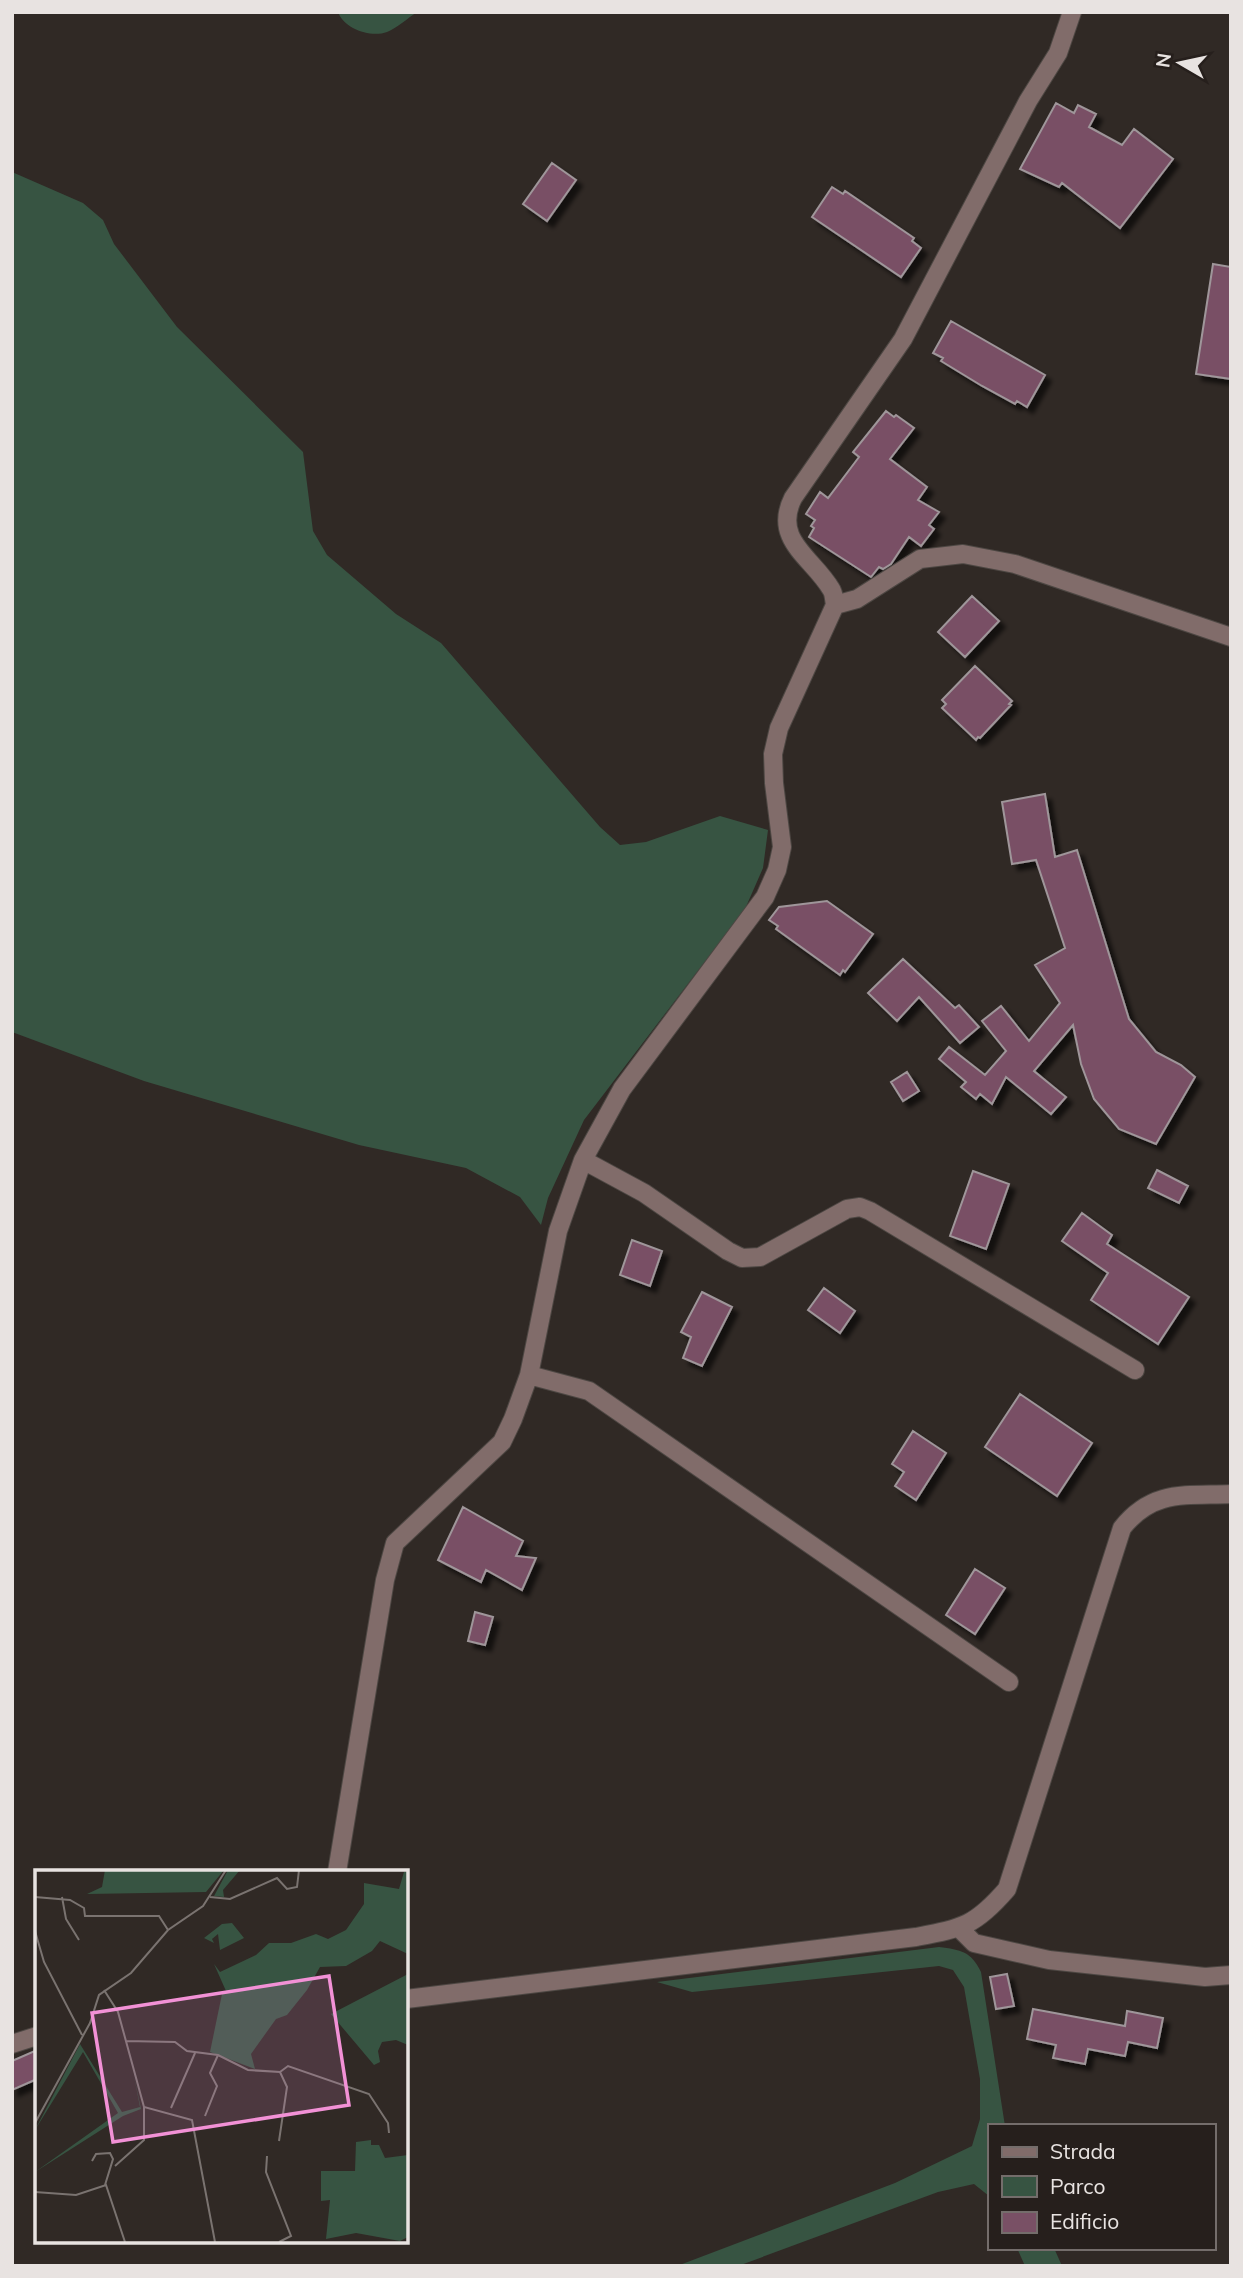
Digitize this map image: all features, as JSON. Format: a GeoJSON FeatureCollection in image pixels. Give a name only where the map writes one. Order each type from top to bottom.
{"type":"FeatureCollection","features":[{"type":"Feature","properties":{"kind":"street"},"geometry":{"type":"LineString","coordinates":[[337,1870],[386,1580],[395,1543],[502,1442],[529,1375],[558,1231],[583,1160],[622,1089],[765,897],[777,870],[782,847],[773,754],[779,728],[835,605],[832,590],[804,558],[787,528],[786,512],[903,339],[1028,101],[1058,52],[1072,12]]}},
{"type":"Feature","properties":{"kind":"street"},"geometry":{"type":"LineString","coordinates":[[835,605],[857,599],[920,559],[963,554],[980,555],[1231,637]]}},
{"type":"Feature","properties":{"kind":"street"},"geometry":{"type":"LineString","coordinates":[[583,1160],[644,1193],[728,1251],[743,1258],[760,1257],[847,1209],[860,1207],[1135,1370]]}},
{"type":"Feature","properties":{"kind":"street"},"geometry":{"type":"LineString","coordinates":[[529,1375],[589,1391],[1009,1682]]}},
{"type":"Feature","properties":{"kind":"street"},"geometry":{"type":"LineString","coordinates":[[408,2000],[916,1937],[960,1929],[987,1911],[1007,1889],[1122,1528],[1134,1513],[1150,1502],[1169,1497],[1231,1494]]}},
{"type":"Feature","properties":{"kind":"street"},"geometry":{"type":"LineString","coordinates":[[960,1929],[974,1943],[1049,1960],[1205,1977],[1231,1975]]}},
{"type":"Feature","properties":{"kind":"street"},"geometry":{"type":"LineString","coordinates":[[12,2044],[35,2037]]}},
{"type":"Feature","properties":{"kind":"green space"},"geometry":{"type":"Polygon","coordinates":[[[338,12],[417,12],[391,30],[373,34],[352,27],[338,12]]]}},
{"type":"Feature","properties":{"kind":"green space"},"geometry":{"type":"Polygon","coordinates":[[[12,172],[83,203],[103,220],[114,244],[177,327],[303,452],[313,531],[327,555],[396,614],[441,643],[600,827],[620,845],[646,842],[720,816],[768,830],[763,868],[745,909],[584,1120],[548,1198],[541,1225],[520,1197],[466,1168],[359,1145],[144,1081],[12,1032],[12,172]]]}},
{"type":"Feature","properties":{"kind":"green space"},"geometry":{"type":"Polygon","coordinates":[[[939,1947],[953,1949],[969,1956],[981,1972],[1005,2124],[988,2124],[988,2195],[974,2184],[938,2192],[738,2266],[677,2266],[895,2183],[972,2146],[980,2119],[980,2079],[964,1987],[953,1970],[939,1966],[692,1992],[657,1982],[939,1947]]]}},
{"type":"Feature","properties":{"kind":"green space"},"geometry":{"type":"Polygon","coordinates":[[[1018,2250],[1055,2250],[1062,2266],[1025,2266],[1018,2250]]]}},
{"type":"Feature","properties":{"kind":"building"},"geometry":{"type":"Polygon","coordinates":[[[1056,103],[1074,113],[1078,105],[1096,114],[1089,127],[1122,145],[1134,129],[1173,159],[1120,228],[1062,183],[1059,187],[1020,169],[1056,103]]]}},
{"type":"Feature","properties":{"kind":"building"},"geometry":{"type":"Polygon","coordinates":[[[552,163],[576,180],[547,221],[523,204],[552,163]]]}},
{"type":"Feature","properties":{"kind":"building"},"geometry":{"type":"Polygon","coordinates":[[[832,187],[843,194],[845,191],[914,238],[912,241],[921,248],[901,277],[812,217],[832,187]]]}},
{"type":"Feature","properties":{"kind":"building"},"geometry":{"type":"Polygon","coordinates":[[[1213,264],[1231,267],[1231,379],[1196,374],[1213,264]]]}},
{"type":"Feature","properties":{"kind":"building"},"geometry":{"type":"Polygon","coordinates":[[[951,321],[1045,375],[1027,407],[1017,401],[1015,404],[982,386],[941,361],[943,358],[933,353],[951,321]]]}},
{"type":"Feature","properties":{"kind":"building"},"geometry":{"type":"Polygon","coordinates":[[[886,411],[914,428],[890,459],[927,487],[918,500],[939,512],[929,525],[934,529],[921,546],[909,537],[891,564],[883,569],[879,567],[871,577],[809,537],[815,520],[806,514],[820,492],[828,498],[859,457],[853,452],[886,411]]]}},
{"type":"Feature","properties":{"kind":"building"},"geometry":{"type":"Polygon","coordinates":[[[972,596],[999,621],[965,657],[938,632],[972,596]]]}},
{"type":"Feature","properties":{"kind":"building"},"geometry":{"type":"Polygon","coordinates":[[[975,666],[1012,701],[976,740],[942,708],[946,704],[942,700],[975,666]]]}},
{"type":"Feature","properties":{"kind":"building"},"geometry":{"type":"Polygon","coordinates":[[[1045,794],[1055,857],[1077,850],[1129,1019],[1156,1052],[1181,1065],[1195,1077],[1156,1144],[1119,1129],[1094,1099],[1081,1064],[1073,1025],[1034,1071],[1066,1097],[1051,1114],[1006,1077],[992,1104],[980,1094],[976,1099],[961,1087],[966,1082],[939,1059],[949,1047],[985,1075],[1006,1051],[982,1021],[1001,1006],[1029,1041],[1060,1003],[1035,965],[1065,948],[1036,860],[1012,864],[1002,802],[1045,794]]]}},
{"type":"Feature","properties":{"kind":"building"},"geometry":{"type":"Polygon","coordinates":[[[827,901],[873,934],[840,975],[776,929],[778,926],[769,920],[779,907],[827,901]]]}},
{"type":"Feature","properties":{"kind":"building"},"geometry":{"type":"Polygon","coordinates":[[[903,959],[955,1008],[959,1005],[979,1027],[960,1043],[919,997],[897,1021],[868,993],[903,959]]]}},
{"type":"Feature","properties":{"kind":"building"},"geometry":{"type":"Polygon","coordinates":[[[907,1072],[919,1091],[903,1101],[891,1082],[907,1072]]]}},
{"type":"Feature","properties":{"kind":"building"},"geometry":{"type":"Polygon","coordinates":[[[1157,1170],[1188,1186],[1179,1203],[1148,1188],[1157,1170]]]}},
{"type":"Feature","properties":{"kind":"building"},"geometry":{"type":"Polygon","coordinates":[[[973,1171],[1009,1184],[986,1249],[950,1236],[973,1171]]]}},
{"type":"Feature","properties":{"kind":"building"},"geometry":{"type":"Polygon","coordinates":[[[1082,1213],[1112,1235],[1107,1244],[1189,1297],[1158,1344],[1091,1300],[1108,1273],[1062,1241],[1082,1213]]]}},
{"type":"Feature","properties":{"kind":"building"},"geometry":{"type":"Polygon","coordinates":[[[632,1240],[662,1251],[650,1286],[620,1275],[632,1240]]]}},
{"type":"Feature","properties":{"kind":"building"},"geometry":{"type":"Polygon","coordinates":[[[824,1288],[855,1311],[840,1333],[808,1310],[824,1288]]]}},
{"type":"Feature","properties":{"kind":"building"},"geometry":{"type":"Polygon","coordinates":[[[702,1292],[732,1307],[702,1366],[683,1358],[691,1337],[681,1332],[702,1292]]]}},
{"type":"Feature","properties":{"kind":"building"},"geometry":{"type":"Polygon","coordinates":[[[1020,1394],[1092,1443],[1057,1496],[985,1447],[1020,1394]]]}},
{"type":"Feature","properties":{"kind":"building"},"geometry":{"type":"Polygon","coordinates":[[[913,1431],[946,1453],[916,1500],[895,1486],[904,1472],[892,1464],[913,1431]]]}},
{"type":"Feature","properties":{"kind":"building"},"geometry":{"type":"Polygon","coordinates":[[[463,1507],[523,1541],[516,1556],[536,1558],[522,1590],[486,1570],[481,1582],[438,1560],[463,1507]]]}},
{"type":"Feature","properties":{"kind":"building"},"geometry":{"type":"Polygon","coordinates":[[[975,1569],[1005,1588],[975,1634],[946,1615],[975,1569]]]}},
{"type":"Feature","properties":{"kind":"building"},"geometry":{"type":"Polygon","coordinates":[[[475,1612],[493,1617],[485,1645],[468,1641],[475,1612]]]}},
{"type":"Feature","properties":{"kind":"building"},"geometry":{"type":"Polygon","coordinates":[[[1007,1974],[1014,2006],[996,2009],[990,1977],[1007,1974]]]}},
{"type":"Feature","properties":{"kind":"building"},"geometry":{"type":"Polygon","coordinates":[[[1033,2009],[1125,2026],[1127,2011],[1163,2018],[1157,2048],[1128,2042],[1125,2056],[1088,2049],[1085,2064],[1053,2058],[1056,2045],[1027,2039],[1033,2009]]]}},
{"type":"Feature","properties":{"kind":"building"},"geometry":{"type":"Polygon","coordinates":[[[35,2051],[35,2080],[12,2090],[12,2061],[35,2051]]]}}]}
